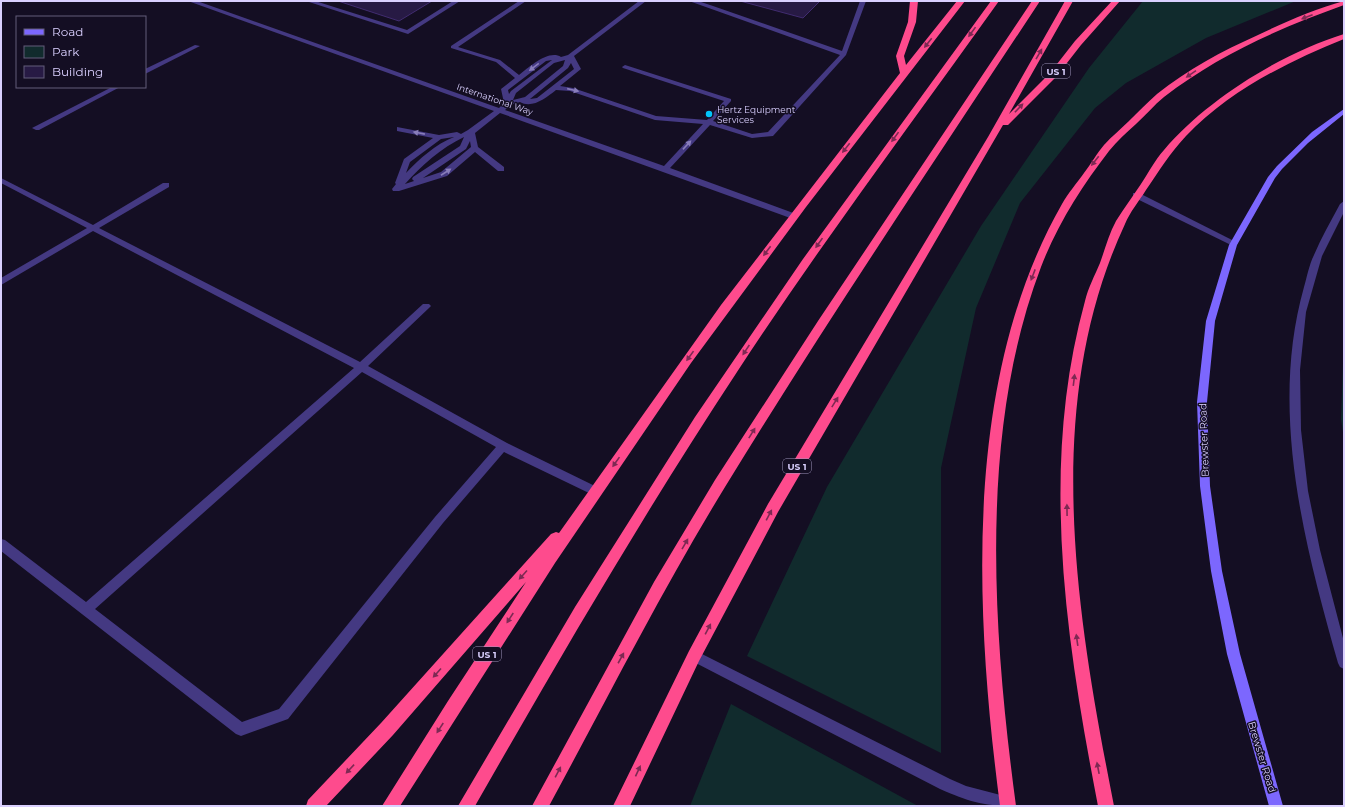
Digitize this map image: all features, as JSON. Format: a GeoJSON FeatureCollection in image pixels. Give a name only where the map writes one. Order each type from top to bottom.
{"type":"FeatureCollection","features":[{"type":"Feature","properties":{"kind":"highway"},"geometry":{"type":"LineString","coordinates":[[904,72],[900,56],[912,22],[914,1]]}},
{"type":"Feature","properties":{"kind":"highway","name":"US 1"},"geometry":{"type":"LineString","coordinates":[[390,806],[586,504],[704,336],[793,216],[961,1]]}},
{"type":"Feature","properties":{"kind":"highway"},"geometry":{"type":"LineString","coordinates":[[466,806],[576,618],[698,421],[834,221],[995,1]]}},
{"type":"Feature","properties":{"kind":"highway"},"geometry":{"type":"LineString","coordinates":[[540,806],[656,594],[720,484],[813,337],[1036,1]]}},
{"type":"Feature","properties":{"kind":"highway"},"geometry":{"type":"LineString","coordinates":[[992,136],[1069,1]]}},
{"type":"Feature","properties":{"kind":"highway","name":"US 1"},"geometry":{"type":"LineString","coordinates":[[621,806],[694,656],[773,508],[992,136],[1053,75],[1078,43],[1116,1]]}},
{"type":"Feature","properties":{"kind":"highway"},"geometry":{"type":"LineString","coordinates":[[1007,805],[992,643],[990,518],[993,466],[1004,376],[1021,310],[1034,272],[1060,216],[1089,170],[1104,149],[1158,98],[1196,70],[1237,47],[1280,27],[1344,3]]}},
{"type":"Feature","properties":{"kind":"highway"},"geometry":{"type":"LineString","coordinates":[[1106,806],[1085,702],[1076,634],[1067,512],[1067,461],[1075,374],[1090,303],[1111,243],[1123,217],[1136,195],[1166,153],[1184,134],[1220,102],[1239,88],[1280,64],[1344,36]]}},
{"type":"Feature","properties":{"kind":"highway"},"geometry":{"type":"LineString","coordinates":[[314,806],[387,729],[586,504]]}},
{"type":"Feature","properties":{"kind":"street","name":"Brewster Road"},"geometry":{"type":"LineString","coordinates":[[1276,806],[1238,674],[1223,607],[1213,549],[1207,503],[1202,426],[1203,392],[1208,338],[1225,266],[1251,208],[1280,168],[1311,136],[1344,111]]}},
{"type":"Feature","properties":{"kind":"lane","name":"International Way"},"geometry":{"type":"LineString","coordinates":[[191,1],[500,110],[793,216]]}},
{"type":"Feature","properties":{"kind":"lane"},"geometry":{"type":"LineString","coordinates":[[309,1],[408,32],[457,1]]}},
{"type":"Feature","properties":{"kind":"lane"},"geometry":{"type":"LineString","coordinates":[[519,78],[498,61],[453,47],[523,1]]}},
{"type":"Feature","properties":{"kind":"lane"},"geometry":{"type":"LineString","coordinates":[[508,104],[513,92],[552,62],[570,56],[643,1]]}},
{"type":"Feature","properties":{"kind":"lane"},"geometry":{"type":"LineString","coordinates":[[692,1],[738,15],[790,36],[844,54]]}},
{"type":"Feature","properties":{"kind":"lane"},"geometry":{"type":"LineString","coordinates":[[554,88],[571,89],[655,118],[708,122],[752,136],[770,134],[844,54],[863,1]]}},
{"type":"Feature","properties":{"kind":"lane"},"geometry":{"type":"LineString","coordinates":[[146,72],[197,46]]}},
{"type":"Feature","properties":{"kind":"lane"},"geometry":{"type":"LineString","coordinates":[[508,104],[504,90],[519,78],[544,59],[570,56]]}},
{"type":"Feature","properties":{"kind":"lane"},"geometry":{"type":"LineString","coordinates":[[508,104],[539,100],[578,69],[570,56]]}},
{"type":"Feature","properties":{"kind":"lane"},"geometry":{"type":"LineString","coordinates":[[396,189],[425,159],[450,141],[471,132],[508,104],[528,98],[566,67],[570,56]]}},
{"type":"Feature","properties":{"kind":"lane"},"geometry":{"type":"LineString","coordinates":[[625,67],[729,100],[665,169]]}},
{"type":"Feature","properties":{"kind":"lane"},"geometry":{"type":"LineString","coordinates":[[36,128],[115,88]]}},
{"type":"Feature","properties":{"kind":"lane"},"geometry":{"type":"LineString","coordinates":[[400,129],[438,137],[471,132]]}},
{"type":"Feature","properties":{"kind":"lane"},"geometry":{"type":"LineString","coordinates":[[471,132],[476,148],[501,169]]}},
{"type":"Feature","properties":{"kind":"lane"},"geometry":{"type":"LineString","coordinates":[[396,189],[432,169],[463,146],[471,132]]}},
{"type":"Feature","properties":{"kind":"lane"},"geometry":{"type":"LineString","coordinates":[[396,189],[407,161],[438,137]]}},
{"type":"Feature","properties":{"kind":"lane"},"geometry":{"type":"LineString","coordinates":[[396,189],[444,174],[476,148]]}},
{"type":"Feature","properties":{"kind":"lane"},"geometry":{"type":"LineString","coordinates":[[1,180],[361,367],[503,446],[596,491]]}},
{"type":"Feature","properties":{"kind":"lane"},"geometry":{"type":"LineString","coordinates":[[1,282],[166,184]]}},
{"type":"Feature","properties":{"kind":"lane"},"geometry":{"type":"LineString","coordinates":[[1136,195],[1234,243]]}},
{"type":"Feature","properties":{"kind":"lane"},"geometry":{"type":"LineString","coordinates":[[1344,204],[1326,236],[1305,294],[1298,340],[1295,393],[1298,453],[1310,530],[1320,575],[1344,663]]}},
{"type":"Feature","properties":{"kind":"lane"},"geometry":{"type":"LineString","coordinates":[[86,610],[361,367],[426,306]]}},
{"type":"Feature","properties":{"kind":"lane"},"geometry":{"type":"LineString","coordinates":[[1,544],[241,729],[283,714],[439,520],[503,446]]}},
{"type":"Feature","properties":{"kind":"lane"},"geometry":{"type":"LineString","coordinates":[[694,656],[945,784],[1007,805]]}},
{"type":"Feature","properties":{"kind":"green space"},"geometry":{"type":"Polygon","coordinates":[[[1143,1],[1296,1],[1206,38],[1126,83],[1095,108],[1020,203],[976,308],[941,468],[941,753],[747,656],[827,487],[981,226],[1089,68],[1143,1]]]}},
{"type":"Feature","properties":{"kind":"green space"},"geometry":{"type":"Polygon","coordinates":[[[1344,334],[1344,439],[1341,419],[1344,334]]]}},
{"type":"Feature","properties":{"kind":"green space"},"geometry":{"type":"Polygon","coordinates":[[[731,704],[918,806],[690,806],[731,704]]]}},
{"type":"Feature","properties":{"kind":"building"},"geometry":{"type":"Polygon","coordinates":[[[338,1],[432,1],[399,21],[338,1]]]}},
{"type":"Feature","properties":{"kind":"building"},"geometry":{"type":"Polygon","coordinates":[[[740,1],[820,1],[803,18],[740,1]]]}},
{"type":"Feature","properties":{"kind":"place","name":"Hertz Equipment Services"},"geometry":{"type":"Point","coordinates":[709,114]}}]}
